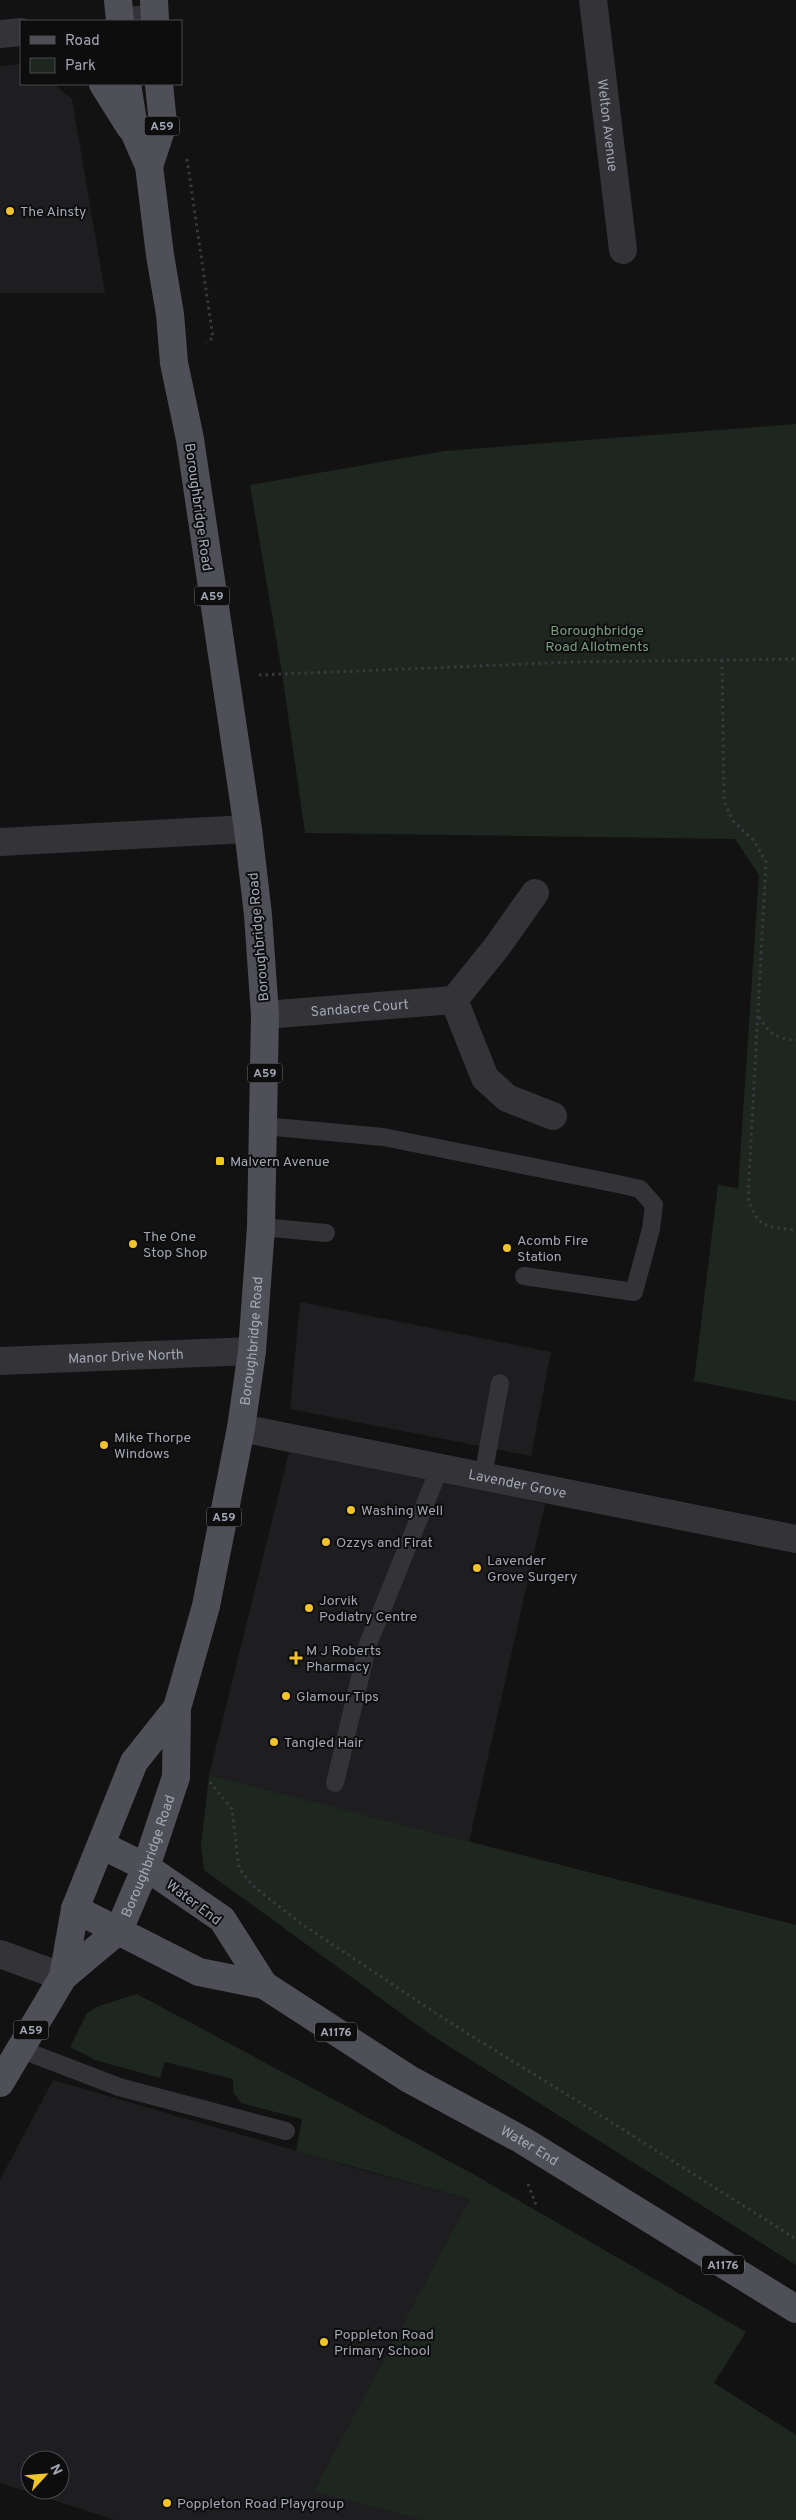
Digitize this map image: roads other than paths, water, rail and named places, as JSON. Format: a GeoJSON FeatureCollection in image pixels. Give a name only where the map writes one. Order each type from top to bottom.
{"type":"FeatureCollection","features":[{"type":"Feature","properties":{"kind":"main road"},"geometry":{"type":"LineString","coordinates":[[118,0],[120,20]]}},
{"type":"Feature","properties":{"kind":"main road"},"geometry":{"type":"LineString","coordinates":[[104,85],[135,134]]}},
{"type":"Feature","properties":{"kind":"main road","name":"Boroughbridge Road"},"geometry":{"type":"LineString","coordinates":[[0,2083],[63,1977],[119,1930],[146,1867],[176,1777],[177,1708],[206,1606],[241,1428],[252,1351],[261,1227],[265,1015],[258,915],[248,829],[190,439],[174,363],[170,314],[160,255],[149,166],[135,134],[127,85]]}},
{"type":"Feature","properties":{"kind":"main road","name":"Boroughbridge Road"},"geometry":{"type":"LineString","coordinates":[[149,166],[163,124],[159,85]]}},
{"type":"Feature","properties":{"kind":"main road","name":"Boroughbridge Road"},"geometry":{"type":"LineString","coordinates":[[63,1977],[74,1909],[134,1762],[177,1708]]}},
{"type":"Feature","properties":{"kind":"main road","name":"Water End"},"geometry":{"type":"LineString","coordinates":[[101,1845],[146,1867],[222,1919],[264,1985]]}},
{"type":"Feature","properties":{"kind":"main road","name":"Water End"},"geometry":{"type":"LineString","coordinates":[[74,1909],[119,1930],[199,1972],[264,1985],[409,2079],[522,2140],[796,2309]]}},
{"type":"Feature","properties":{"kind":"street","name":"Welton Avenue"},"geometry":{"type":"LineString","coordinates":[[593,0],[624,250]]}},
{"type":"Feature","properties":{"kind":"street"},"geometry":{"type":"LineString","coordinates":[[0,34],[20,32]]}},
{"type":"Feature","properties":{"kind":"street"},"geometry":{"type":"LineString","coordinates":[[0,842],[248,829]]}},
{"type":"Feature","properties":{"kind":"street"},"geometry":{"type":"LineString","coordinates":[[534,893],[496,948],[454,1000],[485,1078],[507,1098],[553,1116]]}},
{"type":"Feature","properties":{"kind":"street","name":"Sandacre Court"},"geometry":{"type":"LineString","coordinates":[[265,1015],[454,1000]]}},
{"type":"Feature","properties":{"kind":"street","name":"Manor Drive North"},"geometry":{"type":"LineString","coordinates":[[0,1361],[252,1351]]}},
{"type":"Feature","properties":{"kind":"street","name":"Lavender Grove"},"geometry":{"type":"LineString","coordinates":[[241,1428],[796,1539]]}},
{"type":"Feature","properties":{"kind":"street"},"geometry":{"type":"LineString","coordinates":[[0,1954],[63,1977]]}},
{"type":"Feature","properties":{"kind":"lane"},"geometry":{"type":"LineString","coordinates":[[264,1126],[383,1137],[618,1184],[640,1189],[654,1205],[651,1229],[634,1292],[524,1276]]}},
{"type":"Feature","properties":{"kind":"lane"},"geometry":{"type":"LineString","coordinates":[[261,1227],[326,1233]]}},
{"type":"Feature","properties":{"kind":"lane"},"geometry":{"type":"LineString","coordinates":[[483,1476],[500,1383]]}},
{"type":"Feature","properties":{"kind":"lane"},"geometry":{"type":"LineString","coordinates":[[335,1783],[368,1644],[440,1467]]}},
{"type":"Feature","properties":{"kind":"lane"},"geometry":{"type":"LineString","coordinates":[[20,2049],[119,2087],[286,2130]]}},
{"type":"Feature","properties":{"kind":"place","name":"The Ainsty"},"geometry":{"type":"Point","coordinates":[10,211]}},
{"type":"Feature","properties":{"kind":"place","name":"Malvern Avenue"},"geometry":{"type":"Point","coordinates":[220,1161]}},
{"type":"Feature","properties":{"kind":"place","name":"The One Stop Shop"},"geometry":{"type":"Point","coordinates":[133,1244]}},
{"type":"Feature","properties":{"kind":"place","name":"Acomb Fire Station"},"geometry":{"type":"Point","coordinates":[507,1248]}},
{"type":"Feature","properties":{"kind":"place","name":"Mike Thorpe Windows"},"geometry":{"type":"Point","coordinates":[104,1445]}},
{"type":"Feature","properties":{"kind":"place","name":"Washing Well"},"geometry":{"type":"Point","coordinates":[351,1510]}},
{"type":"Feature","properties":{"kind":"place","name":"Ozzys and Firat"},"geometry":{"type":"Point","coordinates":[326,1542]}},
{"type":"Feature","properties":{"kind":"place","name":"Lavender Grove Surgery"},"geometry":{"type":"Point","coordinates":[477,1568]}},
{"type":"Feature","properties":{"kind":"place","name":"Jorvik Podiatry Centre"},"geometry":{"type":"Point","coordinates":[309,1608]}},
{"type":"Feature","properties":{"kind":"place","name":"M J Roberts Pharmacy"},"geometry":{"type":"Point","coordinates":[296,1658]}},
{"type":"Feature","properties":{"kind":"place","name":"Glamour Tips"},"geometry":{"type":"Point","coordinates":[286,1696]}},
{"type":"Feature","properties":{"kind":"place","name":"Tangled Hair"},"geometry":{"type":"Point","coordinates":[274,1742]}},
{"type":"Feature","properties":{"kind":"place","name":"Poppleton Road Primary School"},"geometry":{"type":"Point","coordinates":[324,2342]}},
{"type":"Feature","properties":{"kind":"place","name":"Poppleton Road Playgroup"},"geometry":{"type":"Point","coordinates":[167,2503]}},
{"type":"Feature","properties":{"kind":"park label","name":"Boroughbridge Road Allotments"},"geometry":{"type":"Point","coordinates":[597,638]}}]}
